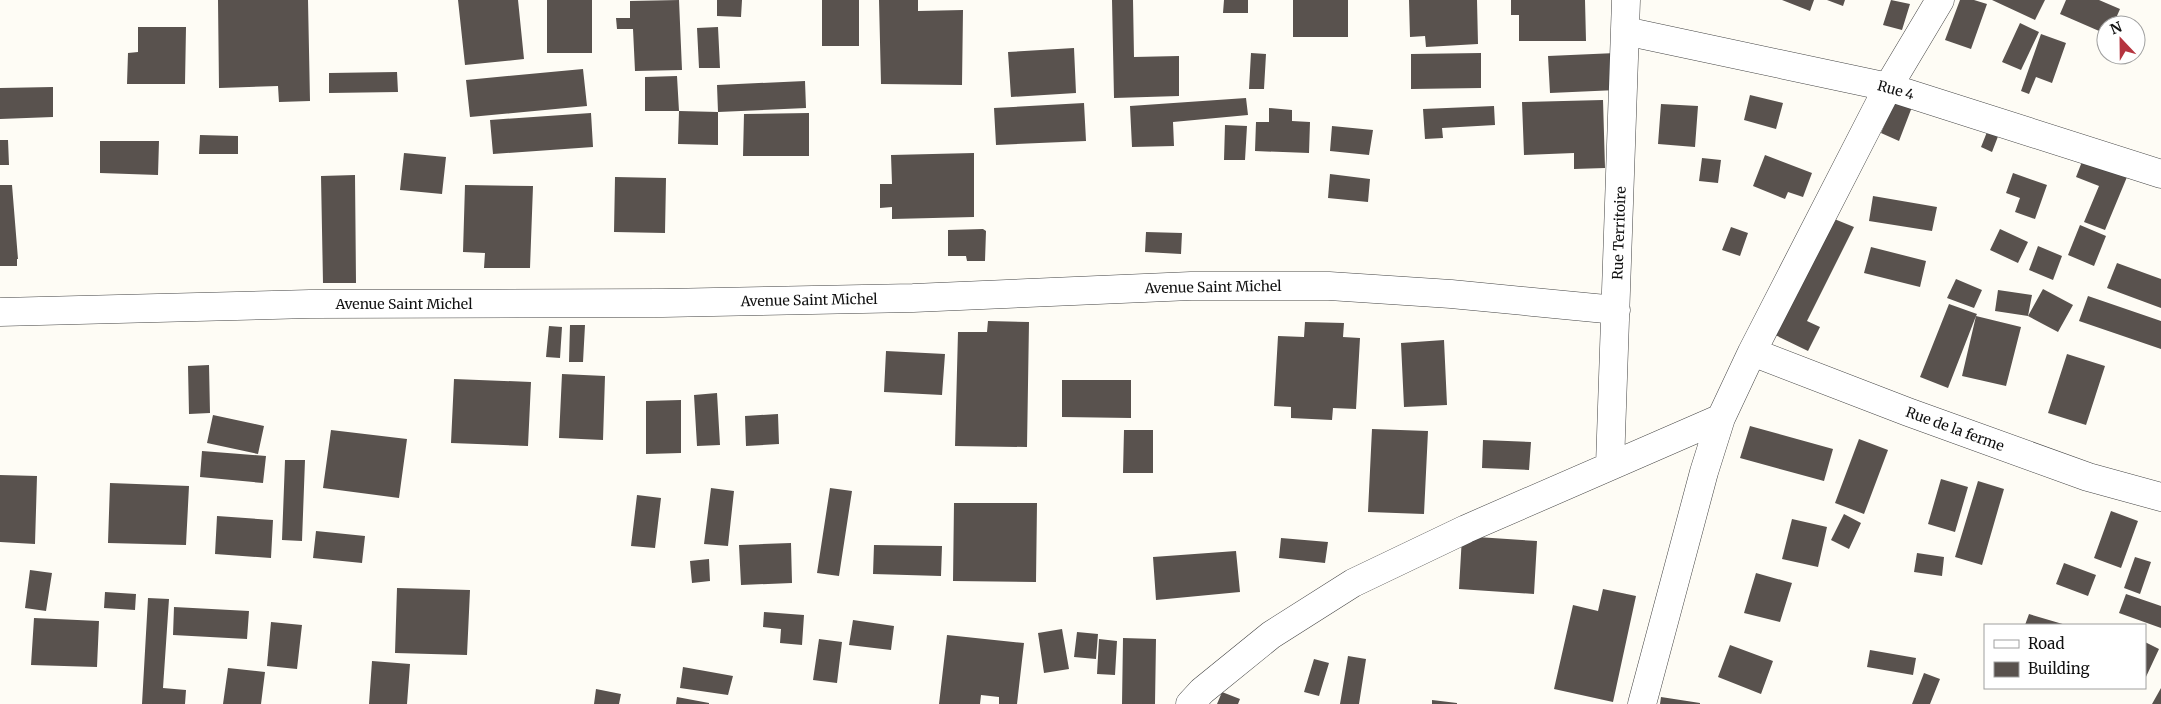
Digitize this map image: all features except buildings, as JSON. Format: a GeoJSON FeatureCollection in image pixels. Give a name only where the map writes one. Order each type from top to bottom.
{"type":"FeatureCollection","features":[{"type":"Feature","properties":{"kind":"street","name":"Rue Territoire"},"geometry":{"type":"LineString","coordinates":[[1610,465],[1626,0]]}},
{"type":"Feature","properties":{"kind":"street"},"geometry":{"type":"LineString","coordinates":[[1642,704],[1704,472],[1721,418],[1752,352],[1888,87],[1940,0]]}},
{"type":"Feature","properties":{"kind":"street","name":"Rue 4"},"geometry":{"type":"LineString","coordinates":[[1625,31],[1888,87],[2161,174]]}},
{"type":"Feature","properties":{"kind":"street","name":"Avenue Saint Michel"},"geometry":{"type":"LineString","coordinates":[[0,312],[310,304],[653,303],[904,298],[1191,286],[1330,286],[1451,294],[1616,310]]}},
{"type":"Feature","properties":{"kind":"street","name":"Rue de la ferme"},"geometry":{"type":"LineString","coordinates":[[1752,352],[1908,412],[2070,471],[2161,497]]}},
{"type":"Feature","properties":{"kind":"street"},"geometry":{"type":"LineString","coordinates":[[1190,704],[1271,636],[1354,583],[1466,529],[1721,418]]}}]}
